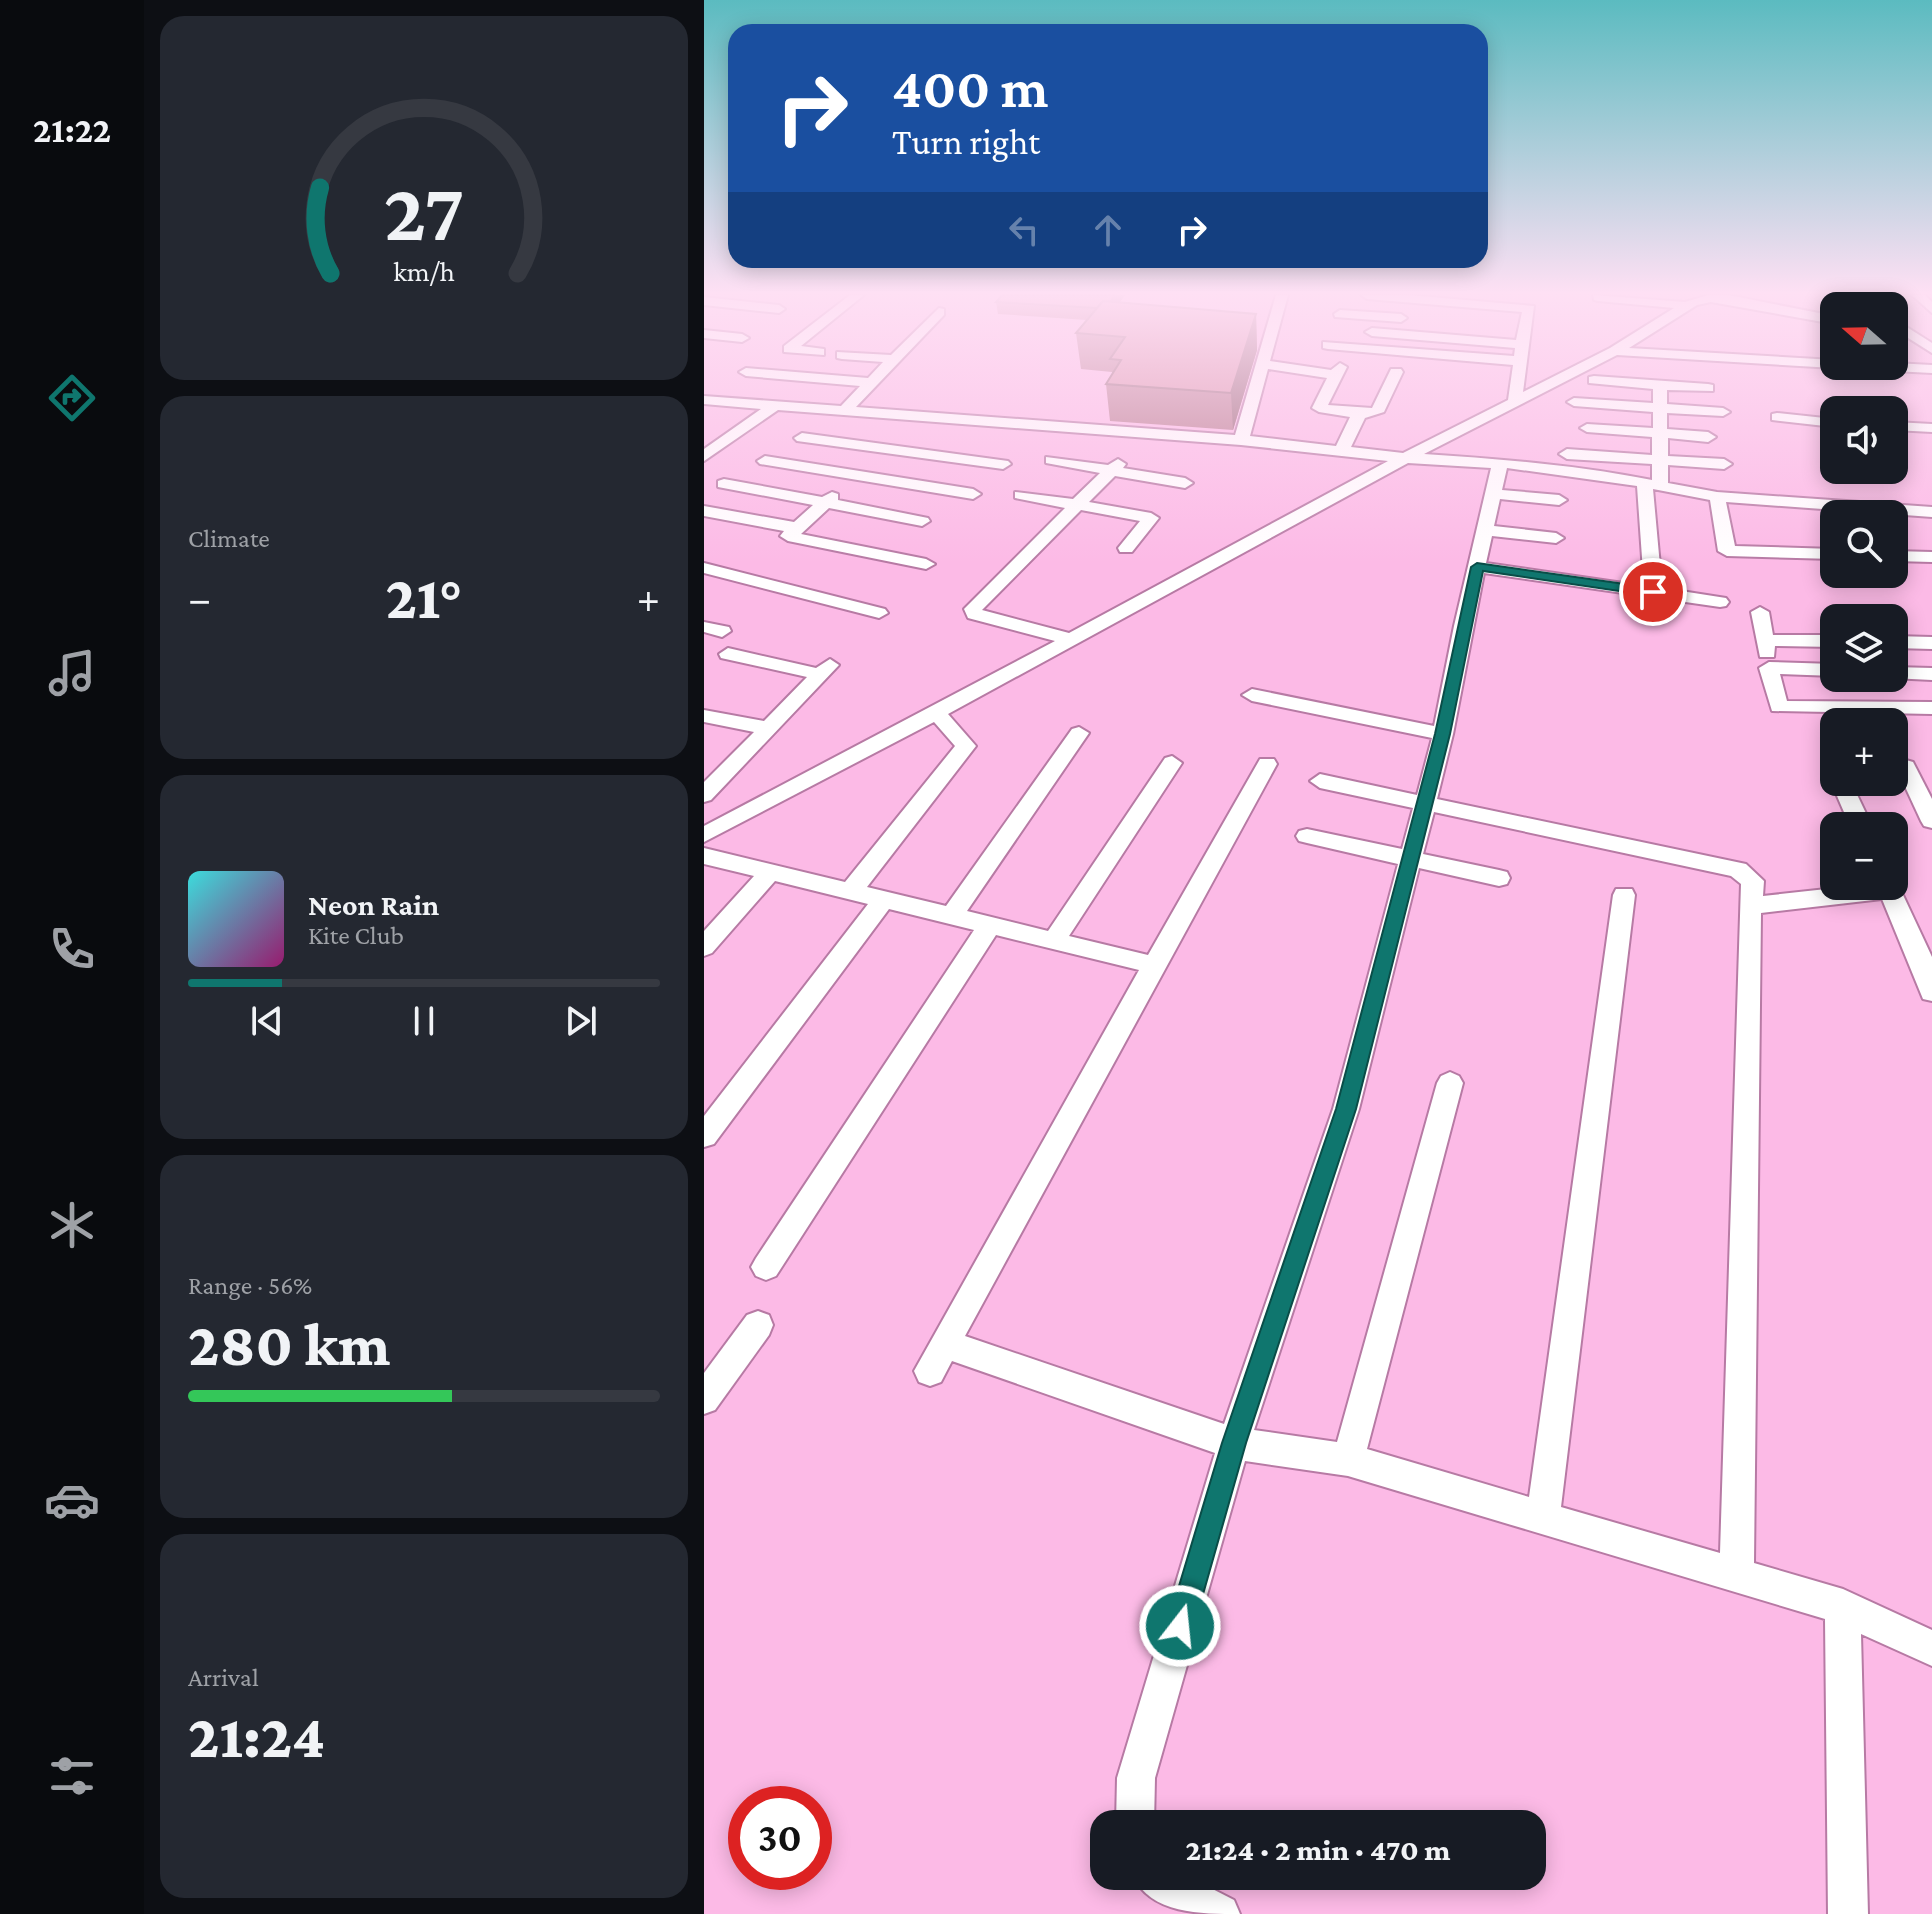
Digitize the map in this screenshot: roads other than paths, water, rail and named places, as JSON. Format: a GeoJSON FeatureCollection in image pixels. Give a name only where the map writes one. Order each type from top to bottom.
{"type":"FeatureCollection","features":[{"type":"Feature","properties":{"kind":"street"},"geometry":{"type":"LineString","coordinates":[[845,410],[870,384]]}},
{"type":"Feature","properties":{"kind":"street"},"geometry":{"type":"LineString","coordinates":[[1241,440],[1256,384]]}},
{"type":"Feature","properties":{"kind":"street"},"geometry":{"type":"LineString","coordinates":[[1331,384],[1319,408],[1359,414],[1377,412],[1390,384]]}},
{"type":"Feature","properties":{"kind":"street"},"geometry":{"type":"LineString","coordinates":[[1515,402],[1517,384]]}},
{"type":"Feature","properties":{"kind":"street"},"geometry":{"type":"LineString","coordinates":[[704,835],[1073,640],[1405,458],[1550,384]]}},
{"type":"Feature","properties":{"kind":"street"},"geometry":{"type":"LineString","coordinates":[[1651,384],[1708,388]]}},
{"type":"Feature","properties":{"kind":"street"},"geometry":{"type":"LineString","coordinates":[[1653,592],[1652,484],[1660,461],[1660,385]]}},
{"type":"Feature","properties":{"kind":"street"},"geometry":{"type":"LineString","coordinates":[[704,400],[1241,440],[1405,458],[1500,463],[1652,484],[1717,497],[1932,512]]}},
{"type":"Feature","properties":{"kind":"street"},"geometry":{"type":"LineString","coordinates":[[1574,402],[1723,412]]}},
{"type":"Feature","properties":{"kind":"street"},"geometry":{"type":"LineString","coordinates":[[724,452],[775,405]]}},
{"type":"Feature","properties":{"kind":"street"},"geometry":{"type":"LineString","coordinates":[[1342,450],[1359,414]]}},
{"type":"Feature","properties":{"kind":"street"},"geometry":{"type":"LineString","coordinates":[[925,417],[788,536],[926,564]]}},
{"type":"Feature","properties":{"kind":"street"},"geometry":{"type":"LineString","coordinates":[[1777,417],[1820,422]]}},
{"type":"Feature","properties":{"kind":"street"},"geometry":{"type":"LineString","coordinates":[[1908,427],[1932,428]]}},
{"type":"Feature","properties":{"kind":"street"},"geometry":{"type":"LineString","coordinates":[[1587,428],[1708,437]]}},
{"type":"Feature","properties":{"kind":"street"},"geometry":{"type":"LineString","coordinates":[[802,438],[886,450],[933,452],[1003,464]]}},
{"type":"Feature","properties":{"kind":"street"},"geometry":{"type":"LineString","coordinates":[[724,452],[973,494]]}},
{"type":"Feature","properties":{"kind":"street"},"geometry":{"type":"LineString","coordinates":[[1567,454],[1724,464]]}},
{"type":"Feature","properties":{"kind":"street"},"geometry":{"type":"LineString","coordinates":[[1051,460],[1115,468],[1185,483]]}},
{"type":"Feature","properties":{"kind":"street"},"geometry":{"type":"LineString","coordinates":[[1135,1810],[1136,1778],[1234,1443],[1346,1109],[1443,734],[1500,463]]}},
{"type":"Feature","properties":{"kind":"street"},"geometry":{"type":"LineString","coordinates":[[1073,640],[974,614],[973,609],[1115,468]]}},
{"type":"Feature","properties":{"kind":"street"},"geometry":{"type":"LineString","coordinates":[[724,484],[922,521]]}},
{"type":"Feature","properties":{"kind":"street"},"geometry":{"type":"LineString","coordinates":[[1493,494],[1559,500]]}},
{"type":"Feature","properties":{"kind":"street"},"geometry":{"type":"LineString","coordinates":[[1021,495],[1151,518],[1126,548]]}},
{"type":"Feature","properties":{"kind":"street"},"geometry":{"type":"LineString","coordinates":[[1717,497],[1727,551],[1820,554]]}},
{"type":"Feature","properties":{"kind":"street"},"geometry":{"type":"LineString","coordinates":[[704,511],[797,528]]}},
{"type":"Feature","properties":{"kind":"street"},"geometry":{"type":"LineString","coordinates":[[1485,530],[1556,538]]}},
{"type":"Feature","properties":{"kind":"street"},"geometry":{"type":"LineString","coordinates":[[1908,556],[1932,557]]}},
{"type":"Feature","properties":{"kind":"street"},"geometry":{"type":"LineString","coordinates":[[1477,567],[1720,602]]}},
{"type":"Feature","properties":{"kind":"street"},"geometry":{"type":"LineString","coordinates":[[704,568],[879,613]]}},
{"type":"Feature","properties":{"kind":"street"},"geometry":{"type":"LineString","coordinates":[[1760,612],[1779,707],[1932,708]]}},
{"type":"Feature","properties":{"kind":"street"},"geometry":{"type":"LineString","coordinates":[[1765,640],[1820,641]]}},
{"type":"Feature","properties":{"kind":"street"},"geometry":{"type":"LineString","coordinates":[[1908,642],[1932,643]]}},
{"type":"Feature","properties":{"kind":"street"},"geometry":{"type":"LineString","coordinates":[[705,793],[826,670],[728,654]]}},
{"type":"Feature","properties":{"kind":"street"},"geometry":{"type":"LineString","coordinates":[[1769,668],[1820,670]]}},
{"type":"Feature","properties":{"kind":"street"},"geometry":{"type":"LineString","coordinates":[[1908,673],[1932,674]]}},
{"type":"Feature","properties":{"kind":"street"},"geometry":{"type":"LineString","coordinates":[[1252,695],[1443,734]]}},
{"type":"Feature","properties":{"kind":"street"},"geometry":{"type":"LineString","coordinates":[[851,891],[966,746],[936,713]]}},
{"type":"Feature","properties":{"kind":"street"},"geometry":{"type":"LineString","coordinates":[[704,716],[766,728]]}},
{"type":"Feature","properties":{"kind":"street"},"geometry":{"type":"LineString","coordinates":[[952,916],[1079,733]]}},
{"type":"Feature","properties":{"kind":"street"},"geometry":{"type":"LineString","coordinates":[[1054,940],[1172,763]]}},
{"type":"Feature","properties":{"kind":"street"},"geometry":{"type":"LineString","coordinates":[[1267,764],[937,1357],[1234,1443],[1348,1460],[1843,1607],[1932,1648]]}},
{"type":"Feature","properties":{"kind":"street"},"geometry":{"type":"LineString","coordinates":[[1908,767],[1932,767]]}},
{"type":"Feature","properties":{"kind":"street"},"geometry":{"type":"LineString","coordinates":[[1908,777],[1926,798],[1932,821]]}},
{"type":"Feature","properties":{"kind":"street"},"geometry":{"type":"LineString","coordinates":[[1320,781],[1738,870],[1753,881],[1750,906],[1737,1577]]}},
{"type":"Feature","properties":{"kind":"street"},"geometry":{"type":"LineString","coordinates":[[1307,836],[1499,878]]}},
{"type":"Feature","properties":{"kind":"street"},"geometry":{"type":"LineString","coordinates":[[704,856],[1154,965]]}},
{"type":"Feature","properties":{"kind":"street"},"geometry":{"type":"LineString","coordinates":[[704,947],[771,871]]}},
{"type":"Feature","properties":{"kind":"street"},"geometry":{"type":"LineString","coordinates":[[1543,1520],[1624,895]]}},
{"type":"Feature","properties":{"kind":"street"},"geometry":{"type":"LineString","coordinates":[[1750,906],[1820,897]]}},
{"type":"Feature","properties":{"kind":"street"},"geometry":{"type":"LineString","coordinates":[[704,1136],[884,899]]}},
{"type":"Feature","properties":{"kind":"street"},"geometry":{"type":"LineString","coordinates":[[1894,900],[1929,977],[1932,992]]}},
{"type":"Feature","properties":{"kind":"street"},"geometry":{"type":"LineString","coordinates":[[766,1267],[990,925]]}},
{"type":"Feature","properties":{"kind":"street"},"geometry":{"type":"LineString","coordinates":[[1348,1460],[1450,1083]]}},
{"type":"Feature","properties":{"kind":"street"},"geometry":{"type":"LineString","coordinates":[[704,1399],[758,1325]]}},
{"type":"Feature","properties":{"kind":"street"},"geometry":{"type":"LineString","coordinates":[[1843,1607],[1848,1914]]}},
{"type":"Feature","properties":{"kind":"street"},"geometry":{"type":"LineString","coordinates":[[1173,1890],[1220,1914]]}}]}
